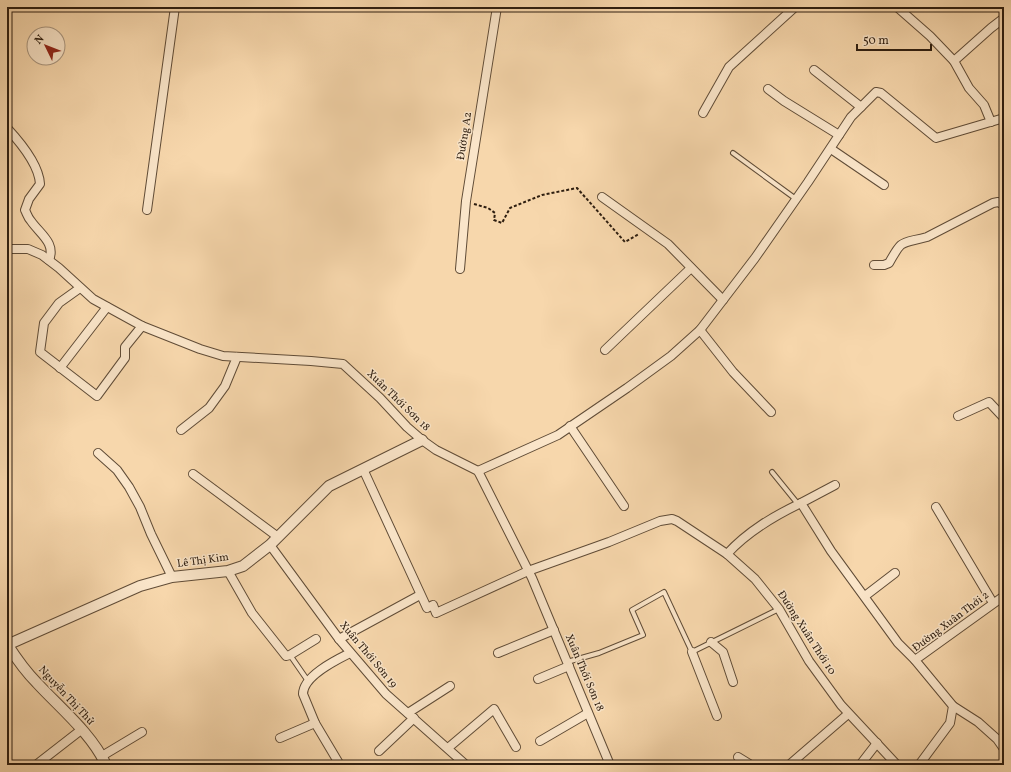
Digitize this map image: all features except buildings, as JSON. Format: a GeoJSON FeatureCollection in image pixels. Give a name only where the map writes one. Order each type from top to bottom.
{"type":"FeatureCollection","features":[{"type":"Feature","properties":{"kind":"street"},"geometry":{"type":"LineString","coordinates":[[147,210],[175,7]]}},
{"type":"Feature","properties":{"kind":"street","name":"Đường A2"},"geometry":{"type":"LineString","coordinates":[[460,269],[466,201],[497,7]]}},
{"type":"Feature","properties":{"kind":"street"},"geometry":{"type":"LineString","coordinates":[[703,113],[729,67],[795,7]]}},
{"type":"Feature","properties":{"kind":"street"},"geometry":{"type":"LineString","coordinates":[[897,7],[930,36],[954,61],[969,88],[984,105],[990,122]]}},
{"type":"Feature","properties":{"kind":"street"},"geometry":{"type":"LineString","coordinates":[[954,61],[1004,18]]}},
{"type":"Feature","properties":{"kind":"street"},"geometry":{"type":"LineString","coordinates":[[814,70],[861,107]]}},
{"type":"Feature","properties":{"kind":"street"},"geometry":{"type":"LineString","coordinates":[[768,89],[839,135]]}},
{"type":"Feature","properties":{"kind":"street"},"geometry":{"type":"LineString","coordinates":[[478,472],[558,435],[665,360],[700,330],[755,258],[851,117],[876,92],[881,93],[936,138],[1004,118]]}},
{"type":"Feature","properties":{"kind":"street"},"geometry":{"type":"LineString","coordinates":[[7,128],[34,165],[40,176],[40,184],[29,199],[25,210],[50,247],[52,254],[49,260]]}},
{"type":"Feature","properties":{"kind":"street"},"geometry":{"type":"LineString","coordinates":[[830,149],[884,184]]}},
{"type":"Feature","properties":{"kind":"street"},"geometry":{"type":"LineString","coordinates":[[602,197],[668,244],[723,300]]}},
{"type":"Feature","properties":{"kind":"street"},"geometry":{"type":"LineString","coordinates":[[874,265],[884,265],[889,263],[895,251],[902,243],[909,240],[927,237],[994,203],[998,202],[1004,205]]}},
{"type":"Feature","properties":{"kind":"street","name":"Xuân Thới Sơn 18"},"geometry":{"type":"LineString","coordinates":[[7,249],[28,249],[42,255],[93,299],[142,326],[200,349],[223,356],[344,364],[380,398],[406,427],[422,440],[436,450],[478,472],[528,571],[610,765]]}},
{"type":"Feature","properties":{"kind":"street"},"geometry":{"type":"LineString","coordinates":[[605,350],[691,268]]}},
{"type":"Feature","properties":{"kind":"street"},"geometry":{"type":"LineString","coordinates":[[80,288],[59,303],[44,323],[40,352],[97,396],[124,358],[125,347],[142,326]]}},
{"type":"Feature","properties":{"kind":"street"},"geometry":{"type":"LineString","coordinates":[[60,368],[107,307]]}},
{"type":"Feature","properties":{"kind":"street"},"geometry":{"type":"LineString","coordinates":[[700,330],[733,372],[771,412]]}},
{"type":"Feature","properties":{"kind":"street"},"geometry":{"type":"LineString","coordinates":[[181,430],[209,408],[225,386],[237,357]]}},
{"type":"Feature","properties":{"kind":"street"},"geometry":{"type":"LineString","coordinates":[[958,416],[989,402],[1004,418]]}},
{"type":"Feature","properties":{"kind":"street"},"geometry":{"type":"LineString","coordinates":[[570,426],[624,506]]}},
{"type":"Feature","properties":{"kind":"street","name":"Lê Thị Kim"},"geometry":{"type":"LineString","coordinates":[[7,645],[140,586],[172,577],[228,571],[243,566],[270,545],[329,486],[422,440]]}},
{"type":"Feature","properties":{"kind":"street"},"geometry":{"type":"LineString","coordinates":[[98,454],[117,470],[129,486],[172,577]]}},
{"type":"Feature","properties":{"kind":"street"},"geometry":{"type":"LineString","coordinates":[[363,469],[427,608],[433,605],[436,613],[528,571]]}},
{"type":"Feature","properties":{"kind":"street"},"geometry":{"type":"LineString","coordinates":[[193,474],[278,537]]}},
{"type":"Feature","properties":{"kind":"street"},"geometry":{"type":"LineString","coordinates":[[727,554],[748,534],[776,515],[835,485]]}},
{"type":"Feature","properties":{"kind":"street"},"geometry":{"type":"LineString","coordinates":[[800,504],[830,551],[865,596],[898,643],[915,660]]}},
{"type":"Feature","properties":{"kind":"street"},"geometry":{"type":"LineString","coordinates":[[936,507],[993,604]]}},
{"type":"Feature","properties":{"kind":"street","name":"Đường Xuân Thới 10"},"geometry":{"type":"LineString","coordinates":[[528,571],[608,542],[660,521],[672,519],[682,524],[727,554],[755,579],[779,609],[810,661],[848,714],[897,765]]}},
{"type":"Feature","properties":{"kind":"street","name":"Xuân Thới Sơn 19"},"geometry":{"type":"LineString","coordinates":[[270,545],[339,640],[386,694],[466,765]]}},
{"type":"Feature","properties":{"kind":"street"},"geometry":{"type":"LineString","coordinates":[[228,571],[252,613],[286,656],[316,639]]}},
{"type":"Feature","properties":{"kind":"street"},"geometry":{"type":"LineString","coordinates":[[865,596],[896,574]]}},
{"type":"Feature","properties":{"kind":"street"},"geometry":{"type":"LineString","coordinates":[[339,640],[420,594]]}},
{"type":"Feature","properties":{"kind":"street","name":"Đường Xuân Thới 2"},"geometry":{"type":"LineString","coordinates":[[1004,596],[915,660],[953,706],[978,722],[1004,749]]}},
{"type":"Feature","properties":{"kind":"street"},"geometry":{"type":"LineString","coordinates":[[498,653],[554,630]]}},
{"type":"Feature","properties":{"kind":"street"},"geometry":{"type":"LineString","coordinates":[[711,642],[723,652],[733,682]]}},
{"type":"Feature","properties":{"kind":"street","name":"Nguyễn Thị Thử"},"geometry":{"type":"LineString","coordinates":[[7,645],[35,682],[81,730],[104,760]]}},
{"type":"Feature","properties":{"kind":"street"},"geometry":{"type":"LineString","coordinates":[[692,652],[717,716]]}},
{"type":"Feature","properties":{"kind":"street"},"geometry":{"type":"LineString","coordinates":[[340,765],[316,723],[303,694],[303,689],[308,681],[325,668],[350,653]]}},
{"type":"Feature","properties":{"kind":"street"},"geometry":{"type":"LineString","coordinates":[[538,679],[568,664]]}},
{"type":"Feature","properties":{"kind":"street"},"geometry":{"type":"LineString","coordinates":[[379,751],[411,716],[450,686]]}},
{"type":"Feature","properties":{"kind":"street"},"geometry":{"type":"LineString","coordinates":[[919,765],[950,723],[953,706]]}},
{"type":"Feature","properties":{"kind":"street"},"geometry":{"type":"LineString","coordinates":[[448,748],[494,709],[516,747]]}},
{"type":"Feature","properties":{"kind":"street"},"geometry":{"type":"LineString","coordinates":[[540,741],[588,713]]}},
{"type":"Feature","properties":{"kind":"street"},"geometry":{"type":"LineString","coordinates":[[789,765],[848,714]]}},
{"type":"Feature","properties":{"kind":"street"},"geometry":{"type":"LineString","coordinates":[[280,738],[316,723]]}},
{"type":"Feature","properties":{"kind":"street"},"geometry":{"type":"LineString","coordinates":[[36,765],[81,730]]}},
{"type":"Feature","properties":{"kind":"street"},"geometry":{"type":"LineString","coordinates":[[104,760],[142,732]]}},
{"type":"Feature","properties":{"kind":"street"},"geometry":{"type":"LineString","coordinates":[[860,765],[877,743]]}},
{"type":"Feature","properties":{"kind":"street"},"geometry":{"type":"LineString","coordinates":[[738,757],[750,765]]}},
{"type":"Feature","properties":{"kind":"lane"},"geometry":{"type":"LineString","coordinates":[[733,153],[796,198]]}},
{"type":"Feature","properties":{"kind":"lane"},"geometry":{"type":"LineString","coordinates":[[772,472],[800,504]]}},
{"type":"Feature","properties":{"kind":"lane"},"geometry":{"type":"LineString","coordinates":[[568,664],[643,635],[632,610],[664,592],[692,652],[779,609]]}},
{"type":"Feature","properties":{"kind":"lane"},"geometry":{"type":"LineString","coordinates":[[290,655],[308,681]]}},
{"type":"Feature","properties":{"kind":"path"},"geometry":{"type":"LineString","coordinates":[[466,201],[488,208],[495,213],[494,220],[502,222],[510,208],[542,195],[577,188],[625,242],[647,230]]}}]}
